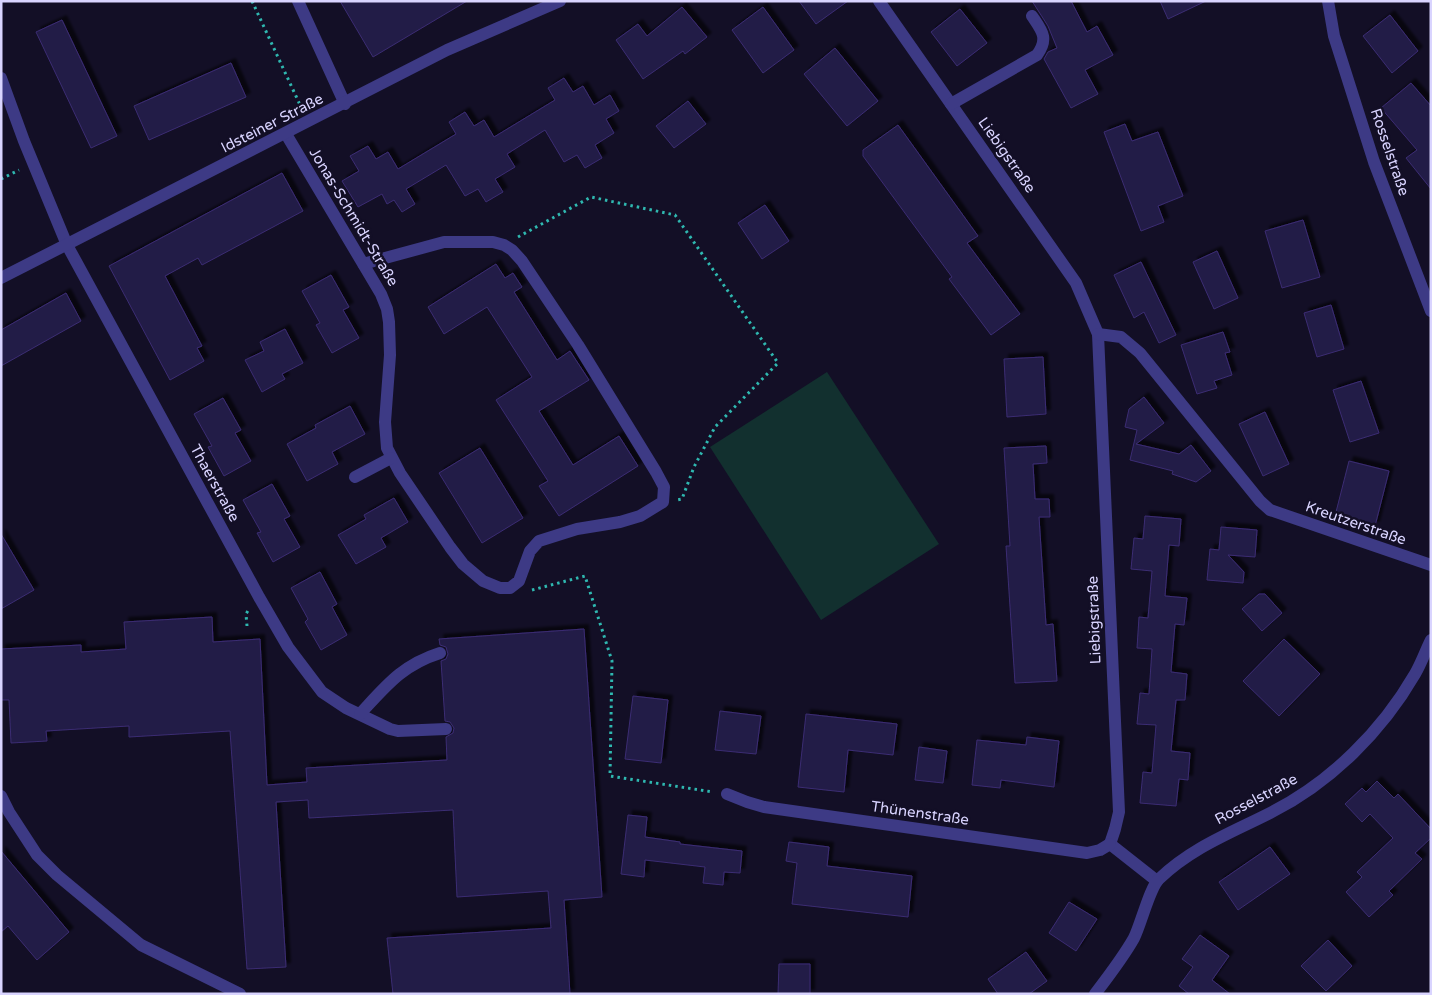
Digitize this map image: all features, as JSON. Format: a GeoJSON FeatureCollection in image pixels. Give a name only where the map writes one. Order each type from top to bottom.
{"type":"FeatureCollection","features":[{"type":"Feature","properties":{"kind":"street"},"geometry":{"type":"LineString","coordinates":[[298,1],[345,104]]}},
{"type":"Feature","properties":{"kind":"street","name":"Idsteiner Straße"},"geometry":{"type":"LineString","coordinates":[[1,278],[448,50],[560,1]]}},
{"type":"Feature","properties":{"kind":"street","name":"Liebigstraße"},"geometry":{"type":"LineString","coordinates":[[880,1],[1076,283],[1098,334],[1119,812],[1110,844]]}},
{"type":"Feature","properties":{"kind":"street","name":"Rosselstraße"},"geometry":{"type":"LineString","coordinates":[[1328,1],[1334,36],[1374,162],[1431,311]]}},
{"type":"Feature","properties":{"kind":"street"},"geometry":{"type":"LineString","coordinates":[[951,104],[1037,55],[1044,46],[1043,32],[1032,16]]}},
{"type":"Feature","properties":{"kind":"street","name":"Thaerstraße"},"geometry":{"type":"LineString","coordinates":[[1,78],[67,245],[288,647],[322,692],[346,708],[398,731],[446,729]]}},
{"type":"Feature","properties":{"kind":"street","name":"Jonas-Schmidt-Straße"},"geometry":{"type":"LineString","coordinates":[[286,134],[382,294],[387,309],[390,355],[385,422],[387,448],[391,458],[463,564],[483,581],[500,588],[510,588],[519,581]]}},
{"type":"Feature","properties":{"kind":"street"},"geometry":{"type":"LineString","coordinates":[[363,264],[444,242],[493,242],[504,245],[512,250],[578,345],[664,487],[663,502],[640,516],[620,522],[577,529],[539,541],[530,551],[519,581]]}},
{"type":"Feature","properties":{"kind":"street","name":"Kreutzerstraße"},"geometry":{"type":"LineString","coordinates":[[1098,334],[1121,337],[1140,352],[1260,501],[1270,510],[1431,565]]}},
{"type":"Feature","properties":{"kind":"street"},"geometry":{"type":"LineString","coordinates":[[355,477],[391,458]]}},
{"type":"Feature","properties":{"kind":"street","name":"Rosselstraße"},"geometry":{"type":"LineString","coordinates":[[1156,881],[1188,855],[1212,841],[1274,811],[1310,789],[1348,758],[1386,716],[1415,674],[1431,640]]}},
{"type":"Feature","properties":{"kind":"street"},"geometry":{"type":"LineString","coordinates":[[360,714],[395,677],[423,659],[440,653]]}},
{"type":"Feature","properties":{"kind":"street","name":"Thünenstraße"},"geometry":{"type":"LineString","coordinates":[[727,794],[764,807],[1087,853],[1100,850],[1110,844]]}},
{"type":"Feature","properties":{"kind":"street"},"geometry":{"type":"LineString","coordinates":[[1,796],[9,812],[38,856],[57,875],[141,945],[240,994]]}},
{"type":"Feature","properties":{"kind":"street"},"geometry":{"type":"LineString","coordinates":[[1096,994],[1134,938],[1156,881],[1110,844]]}},
{"type":"Feature","properties":{"kind":"path"},"geometry":{"type":"LineString","coordinates":[[252,1],[308,123]]}},
{"type":"Feature","properties":{"kind":"path"},"geometry":{"type":"LineString","coordinates":[[1,179],[33,163]]}},
{"type":"Feature","properties":{"kind":"path"},"geometry":{"type":"LineString","coordinates":[[504,245],[591,197],[674,216],[778,363],[715,428],[694,467],[682,499],[663,502]]}},
{"type":"Feature","properties":{"kind":"path"},"geometry":{"type":"LineString","coordinates":[[519,581],[532,591],[585,576],[612,661],[610,776],[727,794]]}},
{"type":"Feature","properties":{"kind":"path"},"geometry":{"type":"LineString","coordinates":[[247,619],[247,626]]}},
{"type":"Feature","properties":{"kind":"green space"},"geometry":{"type":"Polygon","coordinates":[[[827,372],[939,544],[821,620],[710,447],[827,372]]]}},
{"type":"Feature","properties":{"kind":"building"},"geometry":{"type":"Polygon","coordinates":[[[340,1],[467,1],[373,57],[340,1]]]}},
{"type":"Feature","properties":{"kind":"building"},"geometry":{"type":"Polygon","coordinates":[[[799,1],[848,1],[816,24],[799,1]]]}},
{"type":"Feature","properties":{"kind":"building"},"geometry":{"type":"Polygon","coordinates":[[[1032,1],[1071,1],[1087,32],[1097,26],[1113,55],[1085,70],[1098,94],[1071,108],[1044,59],[1048,52],[1057,48],[1048,26],[1032,1]]]}},
{"type":"Feature","properties":{"kind":"building"},"geometry":{"type":"Polygon","coordinates":[[[1160,1],[1206,1],[1168,19],[1160,1]]]}},
{"type":"Feature","properties":{"kind":"building"},"geometry":{"type":"Polygon","coordinates":[[[682,7],[707,37],[685,54],[683,51],[643,79],[616,40],[638,24],[647,36],[682,7]]]}},
{"type":"Feature","properties":{"kind":"building"},"geometry":{"type":"Polygon","coordinates":[[[763,7],[794,50],[763,73],[732,30],[763,7]]]}},
{"type":"Feature","properties":{"kind":"building"},"geometry":{"type":"Polygon","coordinates":[[[960,9],[987,43],[957,66],[931,32],[960,9]]]}},
{"type":"Feature","properties":{"kind":"building"},"geometry":{"type":"Polygon","coordinates":[[[1390,15],[1418,51],[1392,73],[1363,36],[1390,15]]]}},
{"type":"Feature","properties":{"kind":"building"},"geometry":{"type":"Polygon","coordinates":[[[62,20],[117,136],[91,148],[36,32],[62,20]]]}},
{"type":"Feature","properties":{"kind":"building"},"geometry":{"type":"Polygon","coordinates":[[[835,48],[878,101],[847,126],[804,74],[835,48]]]}},
{"type":"Feature","properties":{"kind":"building"},"geometry":{"type":"Polygon","coordinates":[[[231,63],[246,97],[149,140],[134,106],[231,63]]]}},
{"type":"Feature","properties":{"kind":"building"},"geometry":{"type":"Polygon","coordinates":[[[564,78],[573,92],[583,86],[594,105],[610,95],[619,111],[606,119],[614,133],[595,145],[602,158],[585,168],[577,155],[564,162],[545,130],[507,154],[515,167],[495,179],[503,192],[486,202],[478,189],[465,196],[446,165],[406,189],[415,204],[402,212],[394,200],[387,204],[382,194],[358,207],[342,181],[359,171],[350,156],[368,146],[376,159],[388,152],[398,169],[456,134],[449,122],[465,112],[474,126],[484,120],[494,137],[555,100],[548,88],[564,78]]]}},
{"type":"Feature","properties":{"kind":"building"},"geometry":{"type":"Polygon","coordinates":[[[1411,83],[1431,106],[1431,189],[1406,158],[1417,150],[1381,108],[1411,83]]]}},
{"type":"Feature","properties":{"kind":"building"},"geometry":{"type":"Polygon","coordinates":[[[688,101],[706,124],[674,148],[656,126],[688,101]]]}},
{"type":"Feature","properties":{"kind":"building"},"geometry":{"type":"Polygon","coordinates":[[[1125,124],[1132,141],[1158,132],[1183,196],[1158,206],[1164,222],[1141,231],[1104,132],[1125,124]]]}},
{"type":"Feature","properties":{"kind":"building"},"geometry":{"type":"Polygon","coordinates":[[[898,125],[978,236],[967,243],[1020,314],[991,335],[949,279],[952,277],[863,156],[863,150],[898,125]]]}},
{"type":"Feature","properties":{"kind":"building"},"geometry":{"type":"Polygon","coordinates":[[[282,173],[303,211],[202,265],[198,258],[165,276],[202,346],[197,348],[204,361],[170,380],[109,266],[282,173]]]}},
{"type":"Feature","properties":{"kind":"building"},"geometry":{"type":"Polygon","coordinates":[[[765,205],[789,241],[762,259],[738,223],[765,205]]]}},
{"type":"Feature","properties":{"kind":"building"},"geometry":{"type":"Polygon","coordinates":[[[1303,220],[1320,277],[1282,288],[1265,231],[1303,220]]]}},
{"type":"Feature","properties":{"kind":"building"},"geometry":{"type":"Polygon","coordinates":[[[1217,251],[1238,298],[1214,309],[1193,262],[1217,251]]]}},
{"type":"Feature","properties":{"kind":"building"},"geometry":{"type":"Polygon","coordinates":[[[1141,262],[1176,335],[1159,343],[1144,312],[1134,318],[1114,275],[1141,262]]]}},
{"type":"Feature","properties":{"kind":"building"},"geometry":{"type":"Polygon","coordinates":[[[496,264],[505,278],[513,273],[522,287],[514,292],[557,360],[570,351],[589,380],[539,411],[573,465],[619,436],[638,466],[559,516],[539,486],[548,481],[496,400],[532,377],[487,307],[444,334],[428,307],[496,264]]]}},
{"type":"Feature","properties":{"kind":"building"},"geometry":{"type":"Polygon","coordinates":[[[331,275],[349,307],[343,310],[359,338],[332,353],[316,325],[320,323],[302,291],[331,275]]]}},
{"type":"Feature","properties":{"kind":"building"},"geometry":{"type":"Polygon","coordinates":[[[66,293],[81,321],[1,366],[1,330],[66,293]]]}},
{"type":"Feature","properties":{"kind":"building"},"geometry":{"type":"Polygon","coordinates":[[[1331,305],[1344,349],[1317,357],[1304,313],[1331,305]]]}},
{"type":"Feature","properties":{"kind":"building"},"geometry":{"type":"Polygon","coordinates":[[[285,329],[303,363],[282,374],[285,379],[262,392],[245,360],[264,351],[260,342],[285,329]]]}},
{"type":"Feature","properties":{"kind":"building"},"geometry":{"type":"Polygon","coordinates":[[[1223,332],[1230,352],[1225,353],[1232,375],[1214,381],[1217,388],[1197,394],[1181,345],[1223,332]]]}},
{"type":"Feature","properties":{"kind":"building"},"geometry":{"type":"Polygon","coordinates":[[[1043,357],[1046,414],[1007,417],[1004,359],[1043,357]]]}},
{"type":"Feature","properties":{"kind":"building"},"geometry":{"type":"Polygon","coordinates":[[[1361,381],[1379,433],[1350,442],[1333,390],[1361,381]]]}},
{"type":"Feature","properties":{"kind":"building"},"geometry":{"type":"Polygon","coordinates":[[[1144,397],[1164,423],[1136,444],[1179,454],[1191,445],[1211,471],[1196,482],[1172,474],[1173,471],[1130,460],[1137,430],[1125,427],[1129,409],[1144,397]]]}},
{"type":"Feature","properties":{"kind":"building"},"geometry":{"type":"Polygon","coordinates":[[[223,398],[241,430],[235,433],[251,461],[224,476],[208,447],[212,446],[194,414],[223,398]]]}},
{"type":"Feature","properties":{"kind":"building"},"geometry":{"type":"Polygon","coordinates":[[[350,406],[365,434],[332,452],[338,464],[307,481],[287,444],[316,428],[315,425],[350,406]]]}},
{"type":"Feature","properties":{"kind":"building"},"geometry":{"type":"Polygon","coordinates":[[[1265,412],[1289,464],[1263,476],[1239,424],[1265,412]]]}},
{"type":"Feature","properties":{"kind":"building"},"geometry":{"type":"Polygon","coordinates":[[[1046,446],[1047,463],[1033,464],[1035,499],[1049,499],[1050,517],[1039,517],[1046,625],[1053,624],[1057,681],[1015,683],[1006,546],[1010,546],[1004,448],[1046,446]]]}},
{"type":"Feature","properties":{"kind":"building"},"geometry":{"type":"Polygon","coordinates":[[[480,448],[523,518],[482,543],[439,473],[480,448]]]}},
{"type":"Feature","properties":{"kind":"building"},"geometry":{"type":"Polygon","coordinates":[[[1349,461],[1389,471],[1375,526],[1335,516],[1349,461]]]}},
{"type":"Feature","properties":{"kind":"building"},"geometry":{"type":"Polygon","coordinates":[[[272,484],[290,516],[284,519],[300,547],[273,562],[257,533],[261,532],[243,500],[272,484]]]}},
{"type":"Feature","properties":{"kind":"building"},"geometry":{"type":"Polygon","coordinates":[[[394,498],[408,522],[381,538],[386,547],[356,564],[338,535],[366,519],[364,515],[394,498]]]}},
{"type":"Feature","properties":{"kind":"building"},"geometry":{"type":"Polygon","coordinates":[[[1145,516],[1181,519],[1179,546],[1169,545],[1165,596],[1187,598],[1184,625],[1175,624],[1171,672],[1187,674],[1185,700],[1176,700],[1171,751],[1190,753],[1188,780],[1179,779],[1176,806],[1140,803],[1143,772],[1152,773],[1156,725],[1137,724],[1140,693],[1149,694],[1152,649],[1137,648],[1139,617],[1148,618],[1152,571],[1131,569],[1134,538],[1143,539],[1145,516]]]}},
{"type":"Feature","properties":{"kind":"building"},"geometry":{"type":"Polygon","coordinates":[[[1221,527],[1257,530],[1255,557],[1228,555],[1244,572],[1243,583],[1207,580],[1210,549],[1219,550],[1221,527]]]}},
{"type":"Feature","properties":{"kind":"building"},"geometry":{"type":"Polygon","coordinates":[[[1,534],[34,590],[1,609],[1,534]]]}},
{"type":"Feature","properties":{"kind":"building"},"geometry":{"type":"Polygon","coordinates":[[[320,572],[337,604],[332,607],[347,635],[321,650],[305,622],[308,619],[291,588],[320,572]]]}},
{"type":"Feature","properties":{"kind":"building"},"geometry":{"type":"Polygon","coordinates":[[[1259,594],[1265,594],[1282,613],[1262,631],[1242,609],[1259,594]]]}},
{"type":"Feature","properties":{"kind":"building"},"geometry":{"type":"Polygon","coordinates":[[[212,617],[213,642],[260,639],[267,785],[307,782],[306,768],[447,760],[446,737],[453,733],[454,728],[450,722],[445,721],[441,661],[446,659],[448,654],[446,647],[440,645],[439,639],[584,629],[602,897],[564,900],[570,994],[393,994],[387,938],[551,928],[548,891],[457,897],[453,810],[309,818],[308,800],[276,802],[286,967],[247,969],[230,731],[129,737],[129,726],[46,731],[47,741],[11,743],[9,700],[1,700],[1,649],[81,645],[81,652],[126,649],[124,622],[212,617]]]}},
{"type":"Feature","properties":{"kind":"building"},"geometry":{"type":"Polygon","coordinates":[[[1284,639],[1320,674],[1279,716],[1243,681],[1284,639]]]}},
{"type":"Feature","properties":{"kind":"building"},"geometry":{"type":"Polygon","coordinates":[[[633,696],[668,700],[661,763],[625,759],[633,696]]]}},
{"type":"Feature","properties":{"kind":"building"},"geometry":{"type":"Polygon","coordinates":[[[720,711],[761,716],[756,754],[715,750],[720,711]]]}},
{"type":"Feature","properties":{"kind":"building"},"geometry":{"type":"Polygon","coordinates":[[[806,714],[897,724],[893,755],[848,750],[844,792],[798,787],[806,714]]]}},
{"type":"Feature","properties":{"kind":"building"},"geometry":{"type":"Polygon","coordinates":[[[1027,737],[1059,741],[1054,787],[1001,780],[1000,788],[972,785],[977,740],[1026,745],[1027,737]]]}},
{"type":"Feature","properties":{"kind":"building"},"geometry":{"type":"Polygon","coordinates":[[[919,747],[947,751],[943,783],[915,780],[919,747]]]}},
{"type":"Feature","properties":{"kind":"building"},"geometry":{"type":"Polygon","coordinates":[[[1377,781],[1394,798],[1398,794],[1431,829],[1431,838],[1415,853],[1422,859],[1389,891],[1393,895],[1369,917],[1346,892],[1362,877],[1357,872],[1393,838],[1370,814],[1362,822],[1345,804],[1362,788],[1366,792],[1377,781]]]}},
{"type":"Feature","properties":{"kind":"building"},"geometry":{"type":"Polygon","coordinates":[[[628,815],[647,817],[645,837],[680,842],[680,844],[742,851],[740,873],[724,872],[723,885],[703,883],[705,867],[645,860],[644,877],[621,874],[628,815]]]}},
{"type":"Feature","properties":{"kind":"building"},"geometry":{"type":"Polygon","coordinates":[[[789,842],[829,847],[827,866],[912,876],[908,917],[792,904],[797,863],[786,861],[789,842]]]}},
{"type":"Feature","properties":{"kind":"building"},"geometry":{"type":"Polygon","coordinates":[[[1270,847],[1290,874],[1238,910],[1219,882],[1270,847]]]}},
{"type":"Feature","properties":{"kind":"building"},"geometry":{"type":"Polygon","coordinates":[[[1,851],[69,932],[37,960],[8,926],[1,932],[1,851]]]}},
{"type":"Feature","properties":{"kind":"building"},"geometry":{"type":"Polygon","coordinates":[[[1069,902],[1097,919],[1076,951],[1049,933],[1069,902]]]}},
{"type":"Feature","properties":{"kind":"building"},"geometry":{"type":"Polygon","coordinates":[[[1200,935],[1229,956],[1212,980],[1230,994],[1189,994],[1179,986],[1193,967],[1182,959],[1200,935]]]}},
{"type":"Feature","properties":{"kind":"building"},"geometry":{"type":"Polygon","coordinates":[[[1328,940],[1352,966],[1326,991],[1301,966],[1328,940]]]}},
{"type":"Feature","properties":{"kind":"building"},"geometry":{"type":"Polygon","coordinates":[[[1026,952],[1047,981],[1029,994],[998,994],[988,979],[1026,952]]]}},
{"type":"Feature","properties":{"kind":"building"},"geometry":{"type":"Polygon","coordinates":[[[779,964],[810,964],[810,994],[778,994],[779,964]]]}}]}
